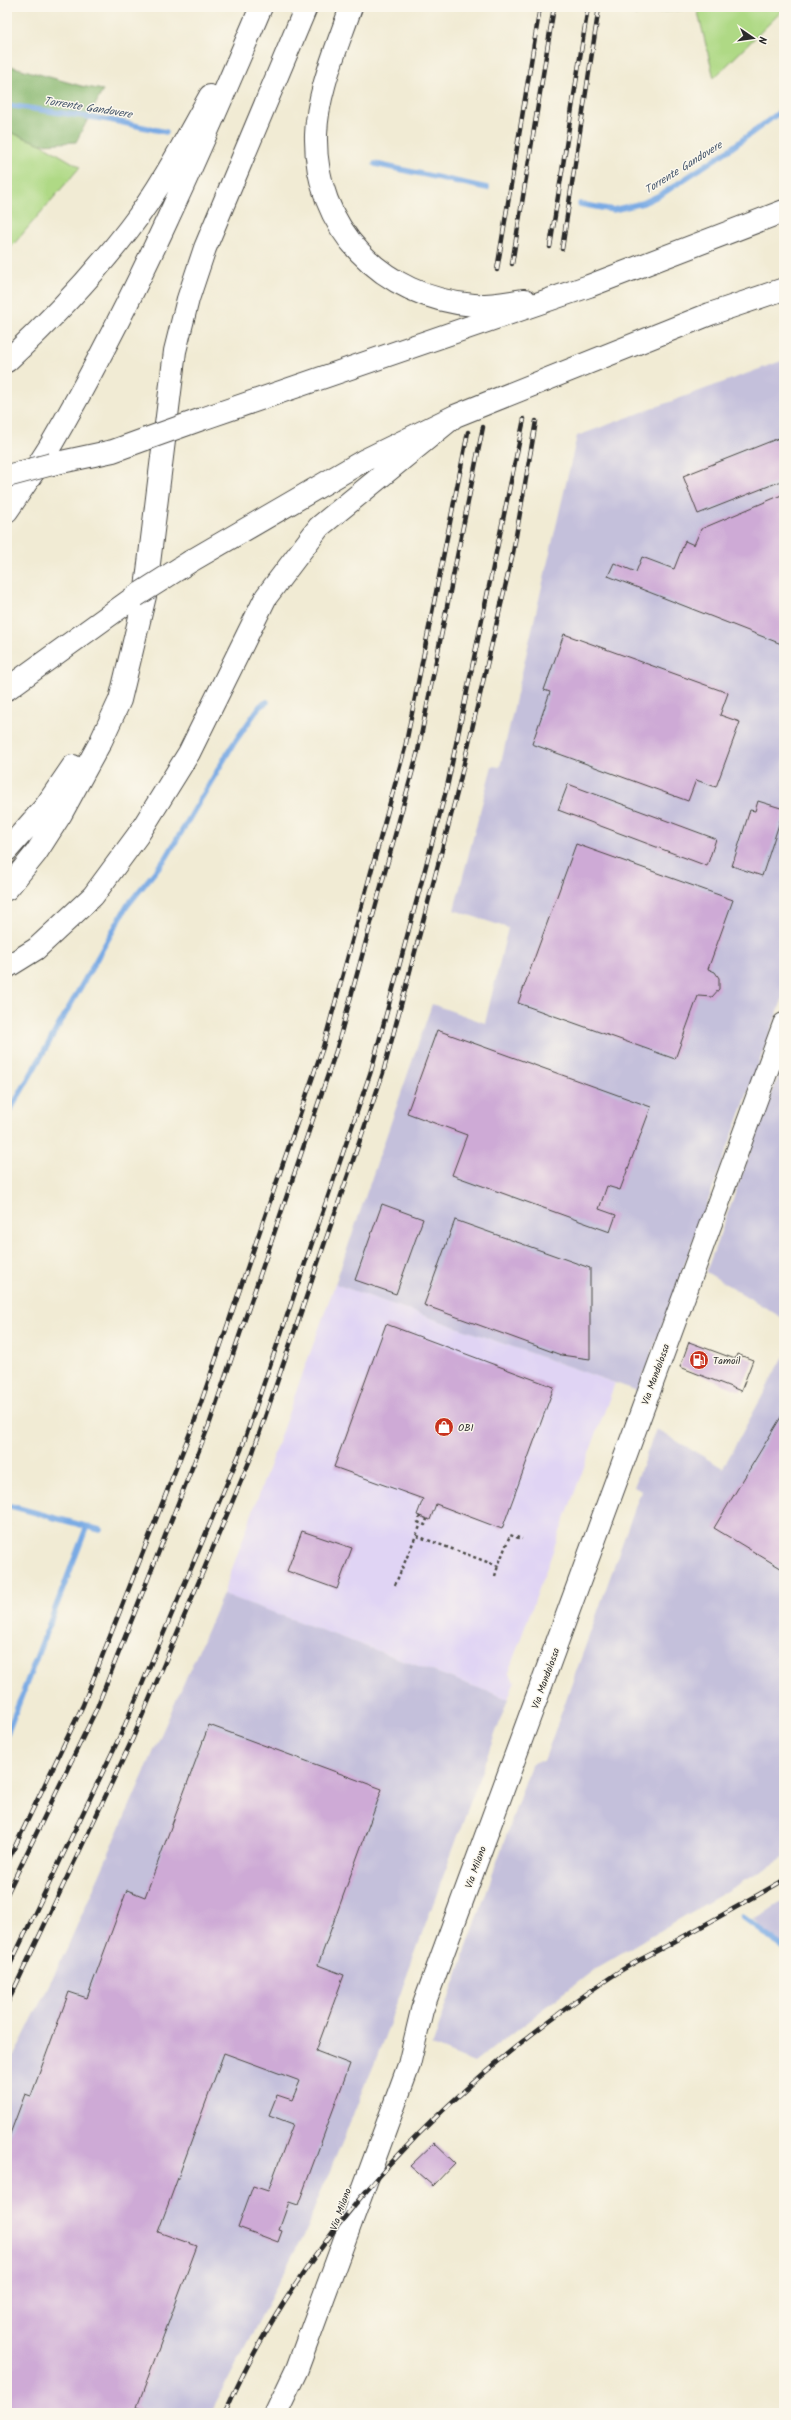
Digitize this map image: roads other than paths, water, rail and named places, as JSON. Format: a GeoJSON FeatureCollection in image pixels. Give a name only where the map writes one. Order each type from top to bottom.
{"type":"FeatureCollection","features":[{"type":"Feature","properties":{"kind":"main road"},"geometry":{"type":"LineString","coordinates":[[7,361],[82,287],[130,228],[168,170],[258,7]]}},
{"type":"Feature","properties":{"kind":"main road"},"geometry":{"type":"LineString","coordinates":[[7,511],[52,443],[153,250],[200,151],[261,7]]}},
{"type":"Feature","properties":{"kind":"main road"},"geometry":{"type":"LineString","coordinates":[[7,888],[36,853],[80,781],[120,700],[136,636],[151,554],[164,427],[175,352],[188,299],[205,248],[306,7]]}},
{"type":"Feature","properties":{"kind":"main road"},"geometry":{"type":"LineString","coordinates":[[351,7],[320,104],[316,134],[317,162],[325,194],[339,226],[359,254],[388,277],[414,290],[444,300],[475,305],[524,300],[589,286]]}},
{"type":"Feature","properties":{"kind":"main road"},"geometry":{"type":"LineString","coordinates":[[730,231],[784,203]]}},
{"type":"Feature","properties":{"kind":"main road"},"geometry":{"type":"LineString","coordinates":[[7,476],[52,464],[113,451],[146,438],[589,286],[784,211]]}},
{"type":"Feature","properties":{"kind":"main road"},"geometry":{"type":"LineString","coordinates":[[7,689],[136,596],[191,561],[363,461],[455,416],[710,314],[784,288]]}},
{"type":"Feature","properties":{"kind":"main road"},"geometry":{"type":"LineString","coordinates":[[7,967],[36,949],[93,896],[138,835],[189,753],[266,597],[319,527],[455,416]]}},
{"type":"Feature","properties":{"kind":"main road"},"geometry":{"type":"LineString","coordinates":[[7,850],[45,807],[94,732],[136,636]]}},
{"type":"Feature","properties":{"kind":"main road","name":"Via Mandolossa"},"geometry":{"type":"LineString","coordinates":[[528,1724],[784,1024]]}},
{"type":"Feature","properties":{"kind":"main road","name":"Via Milano"},"geometry":{"type":"LineString","coordinates":[[269,2413],[283,2365],[396,2061],[422,2010],[528,1724]]}},
{"type":"Feature","properties":{"kind":"main road","name":"Via Milano"},"geometry":{"type":"LineString","coordinates":[[276,2413],[297,2369],[407,2072],[422,2010]]}},
{"type":"Feature","properties":{"kind":"waterway","name":"Torrente Gandovere"},"geometry":{"type":"LineString","coordinates":[[7,105],[110,120],[166,132]]}},
{"type":"Feature","properties":{"kind":"waterway","name":"Torrente Gandovere"},"geometry":{"type":"LineString","coordinates":[[580,204],[613,210],[643,203],[662,194],[730,149],[784,109]]}},
{"type":"Feature","properties":{"kind":"waterway","name":"Torrente Gandovere"},"geometry":{"type":"LineString","coordinates":[[375,164],[487,188]]}},
{"type":"Feature","properties":{"kind":"waterway"},"geometry":{"type":"LineString","coordinates":[[7,1116],[127,906],[166,858],[232,746],[260,706],[267,702]]}},
{"type":"Feature","properties":{"kind":"waterway"},"geometry":{"type":"LineString","coordinates":[[7,1505],[100,1530]]}},
{"type":"Feature","properties":{"kind":"waterway"},"geometry":{"type":"LineString","coordinates":[[7,1734],[87,1526]]}},
{"type":"Feature","properties":{"kind":"waterway"},"geometry":{"type":"LineString","coordinates":[[743,1917],[784,1948]]}},
{"type":"Feature","properties":{"kind":"railway"},"geometry":{"type":"LineString","coordinates":[[497,270],[540,7]]}},
{"type":"Feature","properties":{"kind":"railway"},"geometry":{"type":"LineString","coordinates":[[512,264],[554,7]]}},
{"type":"Feature","properties":{"kind":"railway"},"geometry":{"type":"LineString","coordinates":[[550,247],[588,7]]}},
{"type":"Feature","properties":{"kind":"railway"},"geometry":{"type":"LineString","coordinates":[[562,249],[599,7]]}},
{"type":"Feature","properties":{"kind":"railway"},"geometry":{"type":"LineString","coordinates":[[7,1971],[122,1732],[241,1450],[371,1071],[447,787],[524,419]]}},
{"type":"Feature","properties":{"kind":"railway"},"geometry":{"type":"LineString","coordinates":[[7,2004],[133,1738],[252,1455],[383,1073],[458,789],[513,553],[536,421]]}},
{"type":"Feature","properties":{"kind":"railway"},"geometry":{"type":"LineString","coordinates":[[7,1894],[96,1710],[209,1425],[336,1051],[418,751],[483,427]]}},
{"type":"Feature","properties":{"kind":"railway"},"geometry":{"type":"LineString","coordinates":[[7,1863],[83,1705],[195,1420],[323,1047],[405,748],[468,432]]}},
{"type":"Feature","properties":{"kind":"railway"},"geometry":{"type":"LineString","coordinates":[[225,2413],[258,2346],[296,2283],[339,2224],[387,2168],[438,2115],[493,2066],[551,2020],[618,1972],[784,1880]]}},
{"type":"Feature","properties":{"kind":"place","name":"Tamoil"},"geometry":{"type":"Point","coordinates":[699,1360]}},
{"type":"Feature","properties":{"kind":"place","name":"OBI"},"geometry":{"type":"Point","coordinates":[444,1427]}}]}
